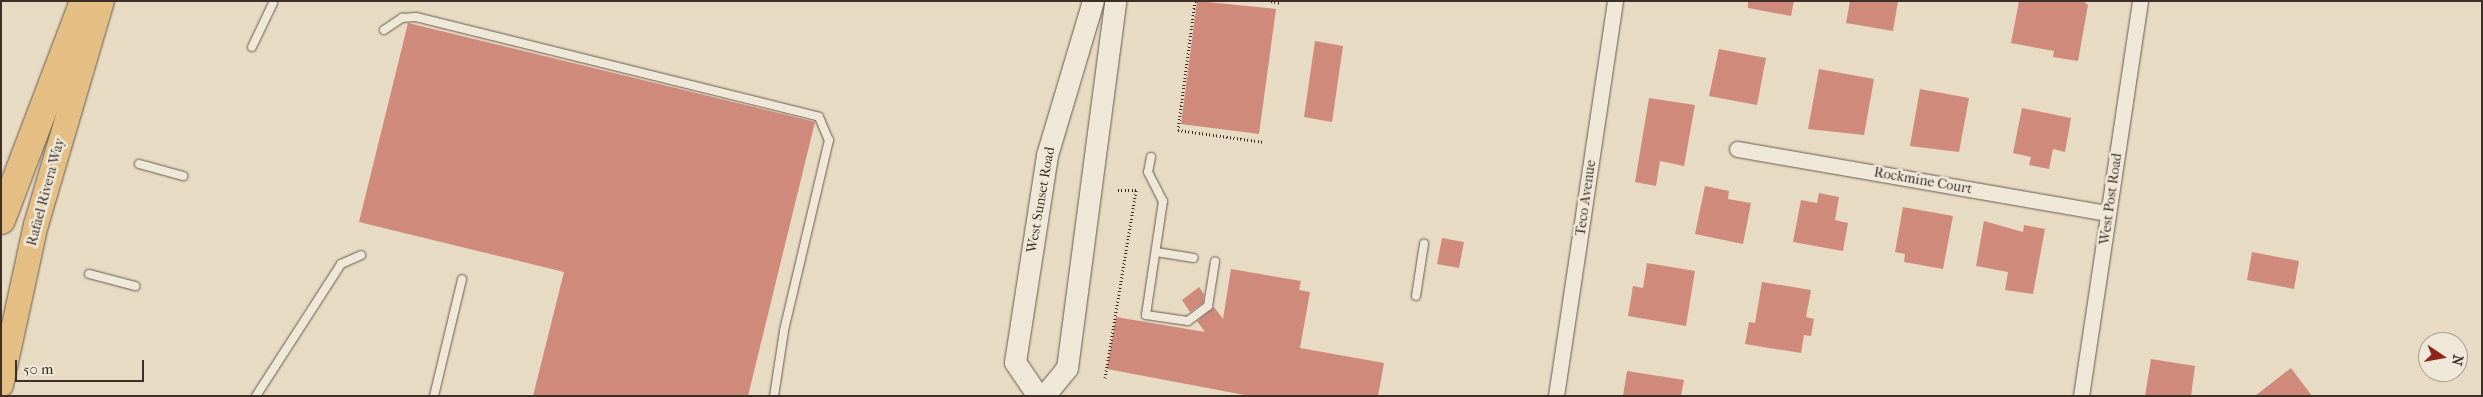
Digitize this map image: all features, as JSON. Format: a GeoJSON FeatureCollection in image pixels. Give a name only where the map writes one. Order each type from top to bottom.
{"type":"FeatureCollection","features":[{"type":"Feature","properties":{"kind":"highway"},"geometry":{"type":"LineString","coordinates":[[1,220],[84,1]]}},
{"type":"Feature","properties":{"kind":"main road","name":"Rafael Rivera Way"},"geometry":{"type":"LineString","coordinates":[[1,385],[36,225],[102,1]]}},
{"type":"Feature","properties":{"kind":"main road","name":"West Sunset Road"},"geometry":{"type":"LineString","coordinates":[[1038,396],[1015,362],[1047,155],[1093,1]]}},
{"type":"Feature","properties":{"kind":"main road"},"geometry":{"type":"LineString","coordinates":[[1044,396],[1066,368],[1115,1]]}},
{"type":"Feature","properties":{"kind":"street","name":"Teco Avenue"},"geometry":{"type":"LineString","coordinates":[[1556,396],[1615,1]]}},
{"type":"Feature","properties":{"kind":"street","name":"West Post Road"},"geometry":{"type":"LineString","coordinates":[[2081,396],[2140,1]]}},
{"type":"Feature","properties":{"kind":"street","name":"Rockmine Court"},"geometry":{"type":"LineString","coordinates":[[1737,149],[2108,213]]}},
{"type":"Feature","properties":{"kind":"lane"},"geometry":{"type":"LineString","coordinates":[[252,47],[273,3]]}},
{"type":"Feature","properties":{"kind":"lane"},"geometry":{"type":"LineString","coordinates":[[384,30],[402,18],[416,17],[819,117],[826,128],[829,140],[784,331],[774,396]]}},
{"type":"Feature","properties":{"kind":"lane"},"geometry":{"type":"LineString","coordinates":[[1151,157],[1148,172],[1163,202],[1146,314],[1188,321],[1208,306],[1215,262]]}},
{"type":"Feature","properties":{"kind":"lane"},"geometry":{"type":"LineString","coordinates":[[139,164],[184,176]]}},
{"type":"Feature","properties":{"kind":"lane"},"geometry":{"type":"LineString","coordinates":[[1416,296],[1424,244]]}},
{"type":"Feature","properties":{"kind":"lane"},"geometry":{"type":"LineString","coordinates":[[1156,252],[1194,258]]}},
{"type":"Feature","properties":{"kind":"lane"},"geometry":{"type":"LineString","coordinates":[[256,396],[341,264],[360,255]]}},
{"type":"Feature","properties":{"kind":"lane"},"geometry":{"type":"LineString","coordinates":[[88,274],[135,286]]}},
{"type":"Feature","properties":{"kind":"lane"},"geometry":{"type":"LineString","coordinates":[[434,396],[462,280]]}},
{"type":"Feature","properties":{"kind":"path"},"geometry":{"type":"LineString","coordinates":[[1195,1],[1178,130],[1264,142]]}},
{"type":"Feature","properties":{"kind":"path"},"geometry":{"type":"LineString","coordinates":[[1271,1],[1281,3]]}},
{"type":"Feature","properties":{"kind":"path"},"geometry":{"type":"LineString","coordinates":[[1105,378],[1136,190],[1117,190]]}},
{"type":"Feature","properties":{"kind":"building"},"geometry":{"type":"Polygon","coordinates":[[[1197,1],[1276,9],[1259,134],[1181,124],[1197,1]]]}},
{"type":"Feature","properties":{"kind":"building"},"geometry":{"type":"Polygon","coordinates":[[[1748,1],[1794,1],[1791,16],[1748,8],[1748,1]]]}},
{"type":"Feature","properties":{"kind":"building"},"geometry":{"type":"Polygon","coordinates":[[[1850,1],[1898,1],[1893,31],[1846,23],[1850,1]]]}},
{"type":"Feature","properties":{"kind":"building"},"geometry":{"type":"Polygon","coordinates":[[[2019,1],[2083,1],[2088,5],[2078,61],[2053,57],[2054,51],[2011,43],[2019,1]]]}},
{"type":"Feature","properties":{"kind":"building"},"geometry":{"type":"Polygon","coordinates":[[[408,23],[815,122],[748,396],[533,396],[564,272],[359,222],[408,23]]]}},
{"type":"Feature","properties":{"kind":"building"},"geometry":{"type":"Polygon","coordinates":[[[1315,41],[1343,46],[1332,122],[1304,117],[1315,41]]]}},
{"type":"Feature","properties":{"kind":"building"},"geometry":{"type":"Polygon","coordinates":[[[1719,49],[1766,58],[1757,105],[1709,96],[1719,49]]]}},
{"type":"Feature","properties":{"kind":"building"},"geometry":{"type":"Polygon","coordinates":[[[1819,69],[1874,79],[1864,135],[1808,129],[1819,69]]]}},
{"type":"Feature","properties":{"kind":"building"},"geometry":{"type":"Polygon","coordinates":[[[1920,89],[1969,98],[1959,152],[1910,146],[1920,89]]]}},
{"type":"Feature","properties":{"kind":"building"},"geometry":{"type":"Polygon","coordinates":[[[1649,98],[1695,105],[1684,166],[1660,161],[1656,186],[1635,182],[1649,98]]]}},
{"type":"Feature","properties":{"kind":"building"},"geometry":{"type":"Polygon","coordinates":[[[2022,108],[2071,118],[2065,152],[2053,149],[2049,169],[2029,165],[2031,157],[2013,153],[2022,108]]]}},
{"type":"Feature","properties":{"kind":"building"},"geometry":{"type":"Polygon","coordinates":[[[1705,186],[1729,191],[1728,199],[1751,203],[1743,244],[1695,234],[1705,186]]]}},
{"type":"Feature","properties":{"kind":"building"},"geometry":{"type":"Polygon","coordinates":[[[1819,193],[1839,197],[1835,220],[1848,223],[1843,251],[1793,242],[1801,200],[1817,203],[1819,193]]]}},
{"type":"Feature","properties":{"kind":"building"},"geometry":{"type":"Polygon","coordinates":[[[1903,207],[1953,216],[1943,269],[1904,262],[1905,254],[1895,252],[1903,207]]]}},
{"type":"Feature","properties":{"kind":"building"},"geometry":{"type":"Polygon","coordinates":[[[1984,221],[2023,232],[2024,225],[2045,229],[2033,294],[2005,290],[2008,272],[1976,266],[1984,221]]]}},
{"type":"Feature","properties":{"kind":"building"},"geometry":{"type":"Polygon","coordinates":[[[1442,238],[1464,242],[1459,268],[1437,264],[1442,238]]]}},
{"type":"Feature","properties":{"kind":"building"},"geometry":{"type":"Polygon","coordinates":[[[2252,252],[2299,261],[2294,289],[2247,280],[2252,252]]]}},
{"type":"Feature","properties":{"kind":"building"},"geometry":{"type":"Polygon","coordinates":[[[1647,263],[1695,271],[1686,326],[1628,316],[1633,286],[1643,288],[1647,263]]]}},
{"type":"Feature","properties":{"kind":"building"},"geometry":{"type":"Polygon","coordinates":[[[1231,269],[1301,281],[1299,290],[1310,292],[1300,348],[1384,363],[1378,396],[1250,396],[1107,369],[1116,317],[1205,332],[1197,321],[1214,307],[1223,319],[1231,269]]]}},
{"type":"Feature","properties":{"kind":"building"},"geometry":{"type":"Polygon","coordinates":[[[1762,282],[1811,290],[1806,317],[1814,319],[1811,336],[1804,335],[1801,353],[1745,344],[1749,322],[1755,323],[1762,282]]]}},
{"type":"Feature","properties":{"kind":"building"},"geometry":{"type":"Polygon","coordinates":[[[1199,287],[1204,294],[1203,303],[1190,312],[1182,300],[1199,287]]]}},
{"type":"Feature","properties":{"kind":"building"},"geometry":{"type":"Polygon","coordinates":[[[2151,359],[2195,366],[2191,396],[2145,396],[2151,359]]]}},
{"type":"Feature","properties":{"kind":"building"},"geometry":{"type":"Polygon","coordinates":[[[2291,368],[2312,396],[2255,396],[2291,368]]]}},
{"type":"Feature","properties":{"kind":"building"},"geometry":{"type":"Polygon","coordinates":[[[1627,371],[1684,380],[1681,396],[1623,396],[1627,371]]]}}]}
